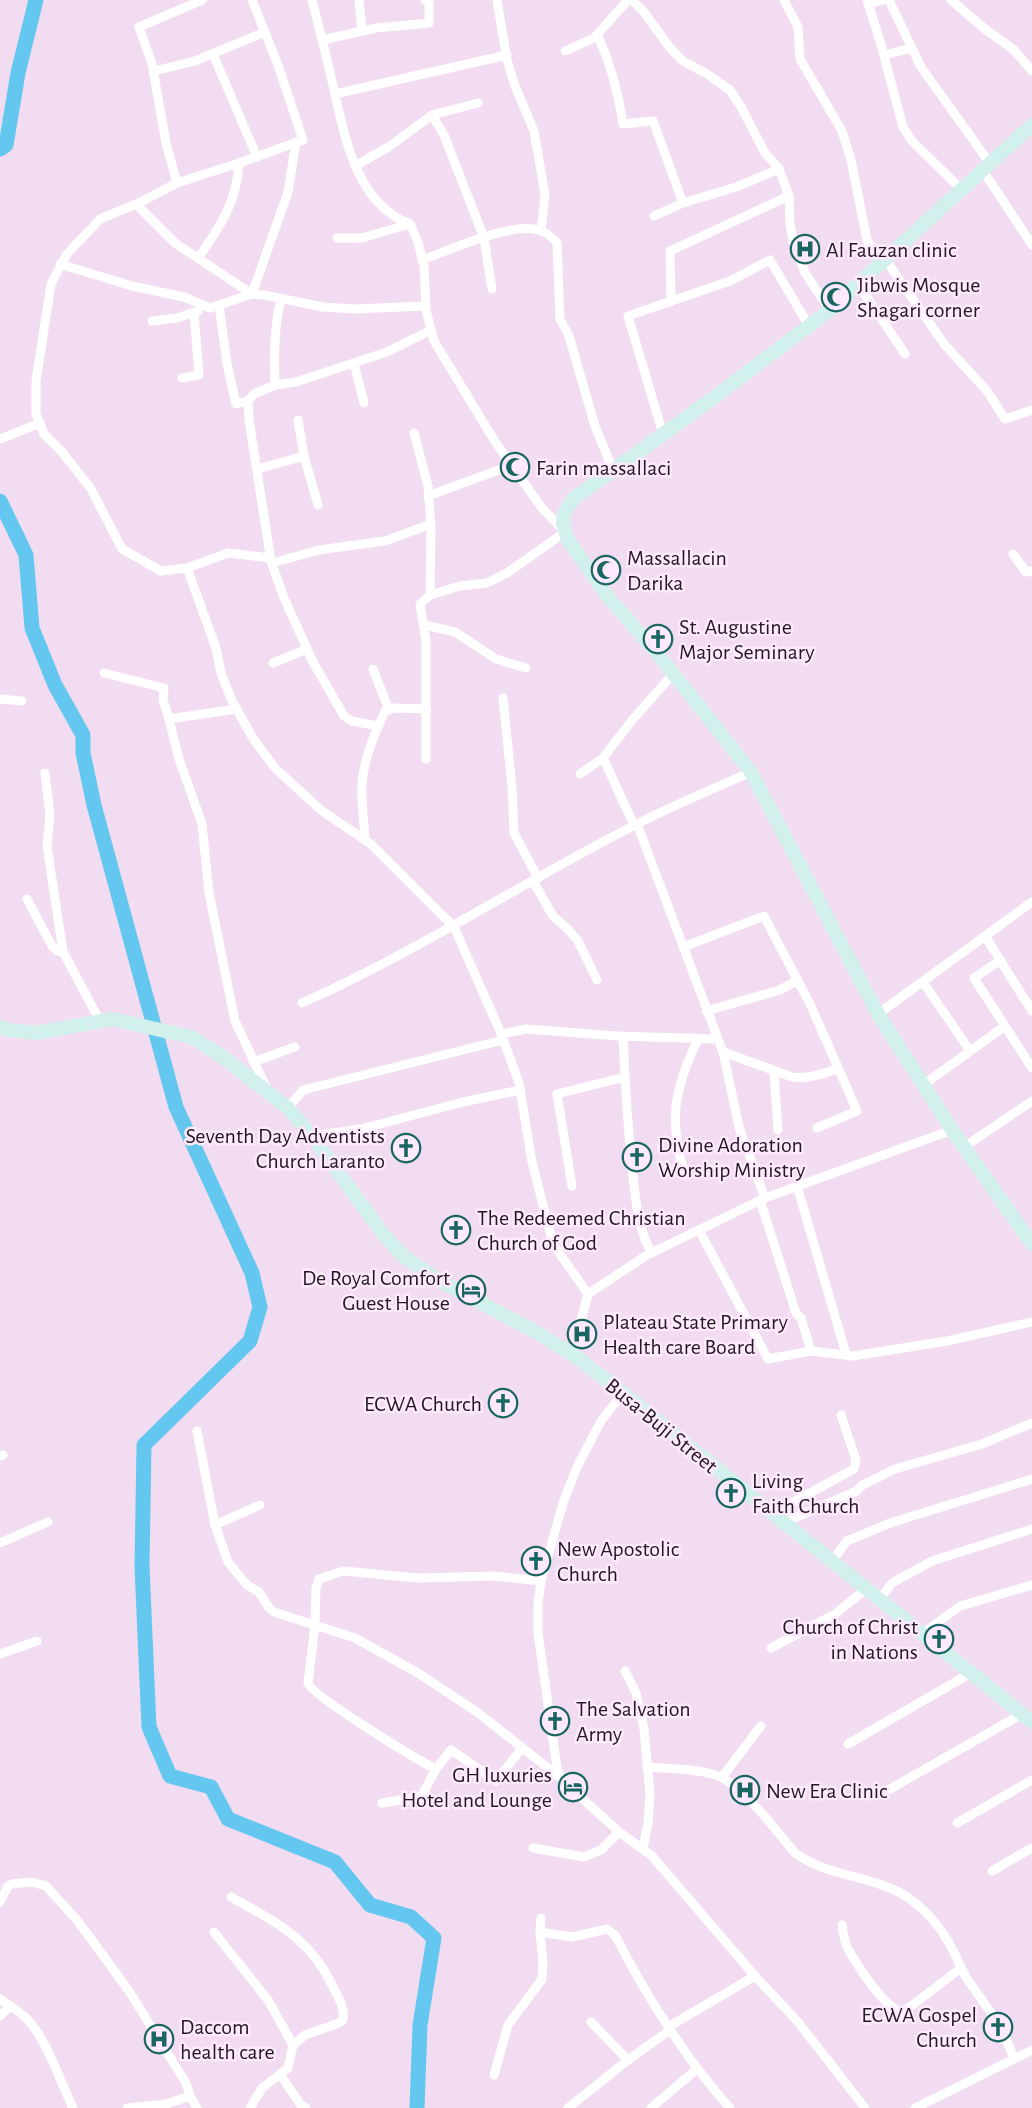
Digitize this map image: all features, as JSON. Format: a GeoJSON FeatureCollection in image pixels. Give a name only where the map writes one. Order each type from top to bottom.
{"type":"FeatureCollection","features":[{"type":"Feature","properties":{"kind":"street"},"geometry":{"type":"LineString","coordinates":[[177,183],[166,143],[154,71],[139,27],[201,0]]}},
{"type":"Feature","properties":{"kind":"street"},"geometry":{"type":"LineString","coordinates":[[252,0],[278,65],[303,140],[177,183],[100,219],[67,254],[51,284],[36,381],[36,414],[44,435],[63,453],[91,489],[122,549],[161,571],[187,568],[228,553],[271,560],[319,550],[385,541],[431,524]]}},
{"type":"Feature","properties":{"kind":"street"},"geometry":{"type":"LineString","coordinates":[[312,0],[343,130],[355,166],[366,187],[384,208],[397,219],[410,224],[418,242],[426,306],[434,340],[494,441],[542,508],[565,532]]}},
{"type":"Feature","properties":{"kind":"street"},"geometry":{"type":"LineString","coordinates":[[359,0],[362,31]]}},
{"type":"Feature","properties":{"kind":"street"},"geometry":{"type":"LineString","coordinates":[[322,40],[376,28],[429,23],[429,3],[425,0]]}},
{"type":"Feature","properties":{"kind":"street"},"geometry":{"type":"LineString","coordinates":[[497,0],[515,86],[534,131],[545,195],[541,231]]}},
{"type":"Feature","properties":{"kind":"street"},"geometry":{"type":"LineString","coordinates":[[565,51],[594,38],[630,0],[643,11],[670,49],[683,61],[730,90],[765,153],[779,169],[789,196],[793,241],[805,273],[830,309]]}},
{"type":"Feature","properties":{"kind":"street"},"geometry":{"type":"LineString","coordinates":[[784,0],[798,27],[800,59],[842,131],[851,160],[867,240],[944,344],[987,391],[1005,419],[1032,410]]}},
{"type":"Feature","properties":{"kind":"street"},"geometry":{"type":"LineString","coordinates":[[884,0],[868,2],[903,127],[912,141],[961,189]]}},
{"type":"Feature","properties":{"kind":"street"},"geometry":{"type":"LineString","coordinates":[[889,0],[921,67],[985,166],[1032,245]]}},
{"type":"Feature","properties":{"kind":"street"},"geometry":{"type":"LineString","coordinates":[[951,0],[1014,50],[1032,71]]}},
{"type":"Feature","properties":{"kind":"street"},"geometry":{"type":"LineString","coordinates":[[154,71],[195,61],[265,32]]}},
{"type":"Feature","properties":{"kind":"street"},"geometry":{"type":"LineString","coordinates":[[597,35],[608,56],[623,124],[653,121],[683,203]]}},
{"type":"Feature","properties":{"kind":"street"},"geometry":{"type":"LineString","coordinates":[[884,55],[912,48]]}},
{"type":"Feature","properties":{"kind":"street"},"geometry":{"type":"LineString","coordinates":[[213,54],[257,157]]}},
{"type":"Feature","properties":{"kind":"street"},"geometry":{"type":"LineString","coordinates":[[335,94],[507,55]]}},
{"type":"Feature","properties":{"kind":"street"},"geometry":{"type":"LineString","coordinates":[[355,166],[390,146],[432,115],[478,103]]}},
{"type":"Feature","properties":{"kind":"street"},"geometry":{"type":"LineString","coordinates":[[432,115],[444,135],[484,238],[492,289]]}},
{"type":"Feature","properties":{"kind":"street"},"geometry":{"type":"LineString","coordinates":[[1032,125],[830,309],[573,500],[564,513],[568,540],[609,597],[752,772],[878,1014],[952,1130],[1032,1244]]}},
{"type":"Feature","properties":{"kind":"street"},"geometry":{"type":"LineString","coordinates":[[252,294],[288,192],[296,142]]}},
{"type":"Feature","properties":{"kind":"street"},"geometry":{"type":"LineString","coordinates":[[198,258],[227,213],[238,180],[239,163]]}},
{"type":"Feature","properties":{"kind":"street"},"geometry":{"type":"LineString","coordinates":[[654,216],[683,203],[736,187],[779,169]]}},
{"type":"Feature","properties":{"kind":"street"},"geometry":{"type":"LineString","coordinates":[[671,302],[669,251],[789,196]]}},
{"type":"Feature","properties":{"kind":"street"},"geometry":{"type":"LineString","coordinates":[[136,204],[175,243],[252,294],[323,307],[355,309],[426,306]]}},
{"type":"Feature","properties":{"kind":"street"},"geometry":{"type":"LineString","coordinates":[[337,238],[362,238],[410,224]]}},
{"type":"Feature","properties":{"kind":"street"},"geometry":{"type":"LineString","coordinates":[[422,260],[511,230],[537,229],[552,236],[557,243],[560,319],[568,336],[595,426],[613,470]]}},
{"type":"Feature","properties":{"kind":"street"},"geometry":{"type":"LineString","coordinates":[[663,434],[628,315],[730,281],[770,260],[809,326]]}},
{"type":"Feature","properties":{"kind":"street"},"geometry":{"type":"LineString","coordinates":[[60,264],[132,286],[184,297],[206,307]]}},
{"type":"Feature","properties":{"kind":"street"},"geometry":{"type":"LineString","coordinates":[[858,284],[905,354]]}},
{"type":"Feature","properties":{"kind":"street"},"geometry":{"type":"LineString","coordinates":[[152,321],[194,313],[206,307],[252,294]]}},
{"type":"Feature","properties":{"kind":"street"},"geometry":{"type":"LineString","coordinates":[[275,385],[274,352],[281,298]]}},
{"type":"Feature","properties":{"kind":"street"},"geometry":{"type":"LineString","coordinates":[[219,305],[227,363],[236,404],[248,401],[254,394],[275,385],[296,382],[387,352],[432,330]]}},
{"type":"Feature","properties":{"kind":"street"},"geometry":{"type":"LineString","coordinates":[[182,378],[199,375],[194,313]]}},
{"type":"Feature","properties":{"kind":"street"},"geometry":{"type":"LineString","coordinates":[[354,363],[364,403]]}},
{"type":"Feature","properties":{"kind":"street"},"geometry":{"type":"LineString","coordinates":[[248,401],[271,560],[284,598],[308,650],[344,716],[352,721],[378,726]]}},
{"type":"Feature","properties":{"kind":"street"},"geometry":{"type":"LineString","coordinates":[[298,420],[304,456],[318,505]]}},
{"type":"Feature","properties":{"kind":"street"},"geometry":{"type":"LineString","coordinates":[[0,439],[40,423]]}},
{"type":"Feature","properties":{"kind":"street"},"geometry":{"type":"LineString","coordinates":[[414,433],[428,496],[431,524],[430,595]]}},
{"type":"Feature","properties":{"kind":"street"},"geometry":{"type":"LineString","coordinates":[[258,470],[304,456]]}},
{"type":"Feature","properties":{"kind":"street"},"geometry":{"type":"LineString","coordinates":[[428,496],[512,465]]}},
{"type":"Feature","properties":{"kind":"street"},"geometry":{"type":"LineString","coordinates":[[426,759],[426,641],[420,604],[430,595],[460,586],[487,584],[507,573],[565,532]]}},
{"type":"Feature","properties":{"kind":"street"},"geometry":{"type":"LineString","coordinates":[[1013,554],[1026,572],[1032,572]]}},
{"type":"Feature","properties":{"kind":"street"},"geometry":{"type":"LineString","coordinates":[[187,568],[216,648],[222,673],[237,710],[254,740],[275,768],[322,811],[365,840],[454,927],[502,1037],[520,1090],[532,1162],[553,1244],[588,1294]]}},
{"type":"Feature","properties":{"kind":"street"},"geometry":{"type":"LineString","coordinates":[[424,626],[455,632],[496,659],[526,668]]}},
{"type":"Feature","properties":{"kind":"street"},"geometry":{"type":"LineString","coordinates":[[273,663],[308,650]]}},
{"type":"Feature","properties":{"kind":"street"},"geometry":{"type":"LineString","coordinates":[[373,669],[389,710]]}},
{"type":"Feature","properties":{"kind":"street"},"geometry":{"type":"LineString","coordinates":[[104,673],[164,688],[163,700],[179,759],[202,824],[209,893],[235,1021],[268,1091]]}},
{"type":"Feature","properties":{"kind":"street"},"geometry":{"type":"LineString","coordinates":[[580,774],[603,758],[633,719],[674,674]]}},
{"type":"Feature","properties":{"kind":"street"},"geometry":{"type":"LineString","coordinates":[[503,698],[513,787],[514,833],[553,916],[578,941],[597,980]]}},
{"type":"Feature","properties":{"kind":"street"},"geometry":{"type":"LineString","coordinates":[[0,699],[22,701]]}},
{"type":"Feature","properties":{"kind":"street"},"geometry":{"type":"LineString","coordinates":[[365,840],[362,784],[364,767],[378,726],[386,711],[427,709]]}},
{"type":"Feature","properties":{"kind":"street"},"geometry":{"type":"LineString","coordinates":[[169,719],[237,710]]}},
{"type":"Feature","properties":{"kind":"street"},"geometry":{"type":"LineString","coordinates":[[603,758],[635,825],[723,1052],[739,1127],[763,1199],[796,1313],[801,1318],[811,1351]]}},
{"type":"Feature","properties":{"kind":"street"},"geometry":{"type":"LineString","coordinates":[[302,1003],[343,985],[454,927],[535,879],[635,825],[752,772]]}},
{"type":"Feature","properties":{"kind":"street"},"geometry":{"type":"LineString","coordinates":[[45,773],[50,815],[47,846],[63,952],[100,1020]]}},
{"type":"Feature","properties":{"kind":"street"},"geometry":{"type":"LineString","coordinates":[[27,899],[52,946],[57,951],[63,952]]}},
{"type":"Feature","properties":{"kind":"street"},"geometry":{"type":"LineString","coordinates":[[878,1014],[1032,902]]}},
{"type":"Feature","properties":{"kind":"street"},"geometry":{"type":"LineString","coordinates":[[682,947],[764,916],[798,980],[856,1111],[818,1128]]}},
{"type":"Feature","properties":{"kind":"street"},"geometry":{"type":"LineString","coordinates":[[985,936],[1032,1011]]}},
{"type":"Feature","properties":{"kind":"street"},"geometry":{"type":"LineString","coordinates":[[1001,960],[974,978],[1032,1068]]}},
{"type":"Feature","properties":{"kind":"street"},"geometry":{"type":"LineString","coordinates":[[706,1011],[780,990],[798,980]]}},
{"type":"Feature","properties":{"kind":"street"},"geometry":{"type":"LineString","coordinates":[[923,982],[970,1051]]}},
{"type":"Feature","properties":{"kind":"street","name":"Busa-Buji Street"},"geometry":{"type":"LineString","coordinates":[[3,1030],[36,1033],[100,1020],[123,1020],[191,1037],[223,1057],[288,1108],[312,1136],[377,1227],[403,1256],[438,1280],[536,1332],[572,1354],[1027,1718]]}},
{"type":"Feature","properties":{"kind":"street"},"geometry":{"type":"LineString","coordinates":[[923,1085],[1005,1026]]}},
{"type":"Feature","properties":{"kind":"street"},"geometry":{"type":"LineString","coordinates":[[288,1108],[303,1090],[527,1029],[623,1036],[717,1039]]}},
{"type":"Feature","properties":{"kind":"street"},"geometry":{"type":"LineString","coordinates":[[623,1036],[630,1151],[639,1219],[646,1244],[652,1253]]}},
{"type":"Feature","properties":{"kind":"street"},"geometry":{"type":"LineString","coordinates":[[685,1175],[674,1131],[675,1111],[684,1068],[698,1039]]}},
{"type":"Feature","properties":{"kind":"street"},"geometry":{"type":"LineString","coordinates":[[253,1062],[295,1047]]}},
{"type":"Feature","properties":{"kind":"street"},"geometry":{"type":"LineString","coordinates":[[723,1052],[803,1079],[837,1069]]}},
{"type":"Feature","properties":{"kind":"street"},"geometry":{"type":"LineString","coordinates":[[774,1071],[778,1130]]}},
{"type":"Feature","properties":{"kind":"street"},"geometry":{"type":"LineString","coordinates":[[572,1186],[557,1094],[625,1077]]}},
{"type":"Feature","properties":{"kind":"street"},"geometry":{"type":"LineString","coordinates":[[312,1136],[361,1129],[463,1102],[520,1090]]}},
{"type":"Feature","properties":{"kind":"street"},"geometry":{"type":"LineString","coordinates":[[964,1147],[1032,1101]]}},
{"type":"Feature","properties":{"kind":"street"},"geometry":{"type":"LineString","coordinates":[[572,1354],[588,1294],[652,1253],[763,1199],[952,1130]]}},
{"type":"Feature","properties":{"kind":"street"},"geometry":{"type":"LineString","coordinates":[[797,1186],[846,1354]]}},
{"type":"Feature","properties":{"kind":"street"},"geometry":{"type":"LineString","coordinates":[[699,1230],[768,1359],[811,1351],[853,1356],[947,1341],[1032,1322]]}},
{"type":"Feature","properties":{"kind":"street"},"geometry":{"type":"LineString","coordinates":[[562,1779],[555,1762],[538,1633],[541,1581],[573,1475],[597,1428],[623,1393]]}},
{"type":"Feature","properties":{"kind":"street"},"geometry":{"type":"LineString","coordinates":[[771,1514],[854,1469],[856,1460],[841,1415]]}},
{"type":"Feature","properties":{"kind":"street"},"geometry":{"type":"LineString","coordinates":[[783,1523],[857,1491],[861,1486],[895,1468],[982,1444],[1032,1423]]}},
{"type":"Feature","properties":{"kind":"street"},"geometry":{"type":"LineString","coordinates":[[197,1431],[215,1525],[228,1562],[247,1585],[259,1592],[269,1608],[274,1612],[356,1638],[418,1673],[477,1712],[562,1779],[619,1832],[651,1855],[755,1976],[798,2022],[865,2108]]}},
{"type":"Feature","properties":{"kind":"street"},"geometry":{"type":"LineString","coordinates":[[831,1562],[847,1541],[890,1523],[1032,1479]]}},
{"type":"Feature","properties":{"kind":"street"},"geometry":{"type":"LineString","coordinates":[[215,1525],[260,1505]]}},
{"type":"Feature","properties":{"kind":"street"},"geometry":{"type":"LineString","coordinates":[[0,1543],[48,1522]]}},
{"type":"Feature","properties":{"kind":"street"},"geometry":{"type":"LineString","coordinates":[[879,1600],[892,1583],[932,1561],[1032,1529]]}},
{"type":"Feature","properties":{"kind":"street"},"geometry":{"type":"LineString","coordinates":[[436,1769],[326,1702],[309,1688],[316,1588],[319,1579],[343,1571],[417,1578],[495,1576],[541,1581]]}},
{"type":"Feature","properties":{"kind":"street"},"geometry":{"type":"LineString","coordinates":[[922,1634],[960,1606],[1032,1585]]}},
{"type":"Feature","properties":{"kind":"street"},"geometry":{"type":"LineString","coordinates":[[771,1648],[836,1614],[866,1589]]}},
{"type":"Feature","properties":{"kind":"street"},"geometry":{"type":"LineString","coordinates":[[0,1654],[37,1641]]}},
{"type":"Feature","properties":{"kind":"street"},"geometry":{"type":"LineString","coordinates":[[625,1671],[640,1707],[647,1767],[650,1810],[643,1848]]}},
{"type":"Feature","properties":{"kind":"street"},"geometry":{"type":"LineString","coordinates":[[848,1744],[971,1674]]}},
{"type":"Feature","properties":{"kind":"street"},"geometry":{"type":"LineString","coordinates":[[890,1789],[1027,1718]]}},
{"type":"Feature","properties":{"kind":"street"},"geometry":{"type":"LineString","coordinates":[[722,1778],[761,1726]]}},
{"type":"Feature","properties":{"kind":"street"},"geometry":{"type":"LineString","coordinates":[[382,1803],[421,1797],[436,1769],[452,1750],[496,1781],[522,1748]]}},
{"type":"Feature","properties":{"kind":"street"},"geometry":{"type":"LineString","coordinates":[[647,1767],[696,1771],[722,1778],[739,1789],[795,1853],[805,1860],[850,1878],[890,1888],[922,1908],[949,1943],[961,1968],[998,2022],[1014,2059]]}},
{"type":"Feature","properties":{"kind":"street"},"geometry":{"type":"LineString","coordinates":[[957,1823],[1032,1780]]}},
{"type":"Feature","properties":{"kind":"street"},"geometry":{"type":"LineString","coordinates":[[533,1848],[584,1857],[601,1850],[619,1832]]}},
{"type":"Feature","properties":{"kind":"street"},"geometry":{"type":"LineString","coordinates":[[992,1871],[1032,1848]]}},
{"type":"Feature","properties":{"kind":"street"},"geometry":{"type":"LineString","coordinates":[[0,1902],[8,1886],[12,1884],[31,1882],[46,1886],[77,1920],[129,1991],[186,2083],[197,2108]]}},
{"type":"Feature","properties":{"kind":"street"},"geometry":{"type":"LineString","coordinates":[[231,1897],[296,1936],[315,1956],[328,1975],[344,2010],[343,2020],[339,2023],[305,2035],[293,2045],[288,2068],[262,2088],[250,2108]]}},
{"type":"Feature","properties":{"kind":"street"},"geometry":{"type":"LineString","coordinates":[[494,2075],[508,2025],[542,1978],[541,1918]]}},
{"type":"Feature","properties":{"kind":"street"},"geometry":{"type":"LineString","coordinates":[[842,1925],[848,1948],[894,2010],[900,2012],[906,2010],[961,1968]]}},
{"type":"Feature","properties":{"kind":"street"},"geometry":{"type":"LineString","coordinates":[[540,1932],[572,1937],[603,1929],[611,1931],[669,2029],[730,2108]]}},
{"type":"Feature","properties":{"kind":"street"},"geometry":{"type":"LineString","coordinates":[[214,1932],[268,2000],[293,2045]]}},
{"type":"Feature","properties":{"kind":"street"},"geometry":{"type":"LineString","coordinates":[[568,2108],[669,2029],[755,1976]]}},
{"type":"Feature","properties":{"kind":"street"},"geometry":{"type":"LineString","coordinates":[[0,1999],[27,2019],[34,2028],[47,2050],[73,2108]]}},
{"type":"Feature","properties":{"kind":"street"},"geometry":{"type":"LineString","coordinates":[[0,2016],[10,2006]]}},
{"type":"Feature","properties":{"kind":"street"},"geometry":{"type":"LineString","coordinates":[[591,2022],[628,2060]]}},
{"type":"Feature","properties":{"kind":"street"},"geometry":{"type":"LineString","coordinates":[[915,2108],[1032,2050]]}},
{"type":"Feature","properties":{"kind":"street"},"geometry":{"type":"LineString","coordinates":[[651,2108],[697,2068]]}},
{"type":"Feature","properties":{"kind":"street"},"geometry":{"type":"LineString","coordinates":[[280,2074],[300,2104],[306,2108]]}},
{"type":"Feature","properties":{"kind":"street"},"geometry":{"type":"LineString","coordinates":[[127,2108],[166,2104],[190,2096]]}},
{"type":"Feature","properties":{"kind":"waterway"},"geometry":{"type":"LineString","coordinates":[[0,149],[6,145],[18,73],[36,0]]}},
{"type":"Feature","properties":{"kind":"waterway"},"geometry":{"type":"LineString","coordinates":[[0,501],[26,555],[32,628],[55,685],[83,735],[83,753],[94,805],[176,1107],[252,1273],[260,1307],[250,1341],[144,1445],[142,1567],[149,1727],[170,1776],[211,1787],[228,1819],[335,1862],[370,1905],[411,1917],[434,1938],[420,2025],[417,2108]]}},
{"type":"Feature","properties":{"kind":"place","name":"Al Fauzan clinic"},"geometry":{"type":"Point","coordinates":[805,249]}},
{"type":"Feature","properties":{"kind":"place","name":"Jibwis Mosque Shagari corner"},"geometry":{"type":"Point","coordinates":[836,297]}},
{"type":"Feature","properties":{"kind":"place","name":"Farin massallaci"},"geometry":{"type":"Point","coordinates":[515,467]}},
{"type":"Feature","properties":{"kind":"place","name":"Massallacin Darika"},"geometry":{"type":"Point","coordinates":[606,570]}},
{"type":"Feature","properties":{"kind":"place","name":"St. Augustine Major Seminary"},"geometry":{"type":"Point","coordinates":[658,639]}},
{"type":"Feature","properties":{"kind":"place","name":"Seventh Day Adventists Church Laranto"},"geometry":{"type":"Point","coordinates":[406,1148]}},
{"type":"Feature","properties":{"kind":"place","name":"Divine Adoration Worship Ministry"},"geometry":{"type":"Point","coordinates":[637,1157]}},
{"type":"Feature","properties":{"kind":"place","name":"The Redeemed Christian Church of God"},"geometry":{"type":"Point","coordinates":[456,1230]}},
{"type":"Feature","properties":{"kind":"place","name":"De Royal Comfort Guest House"},"geometry":{"type":"Point","coordinates":[471,1290]}},
{"type":"Feature","properties":{"kind":"place","name":"Plateau State Primary Health care Board"},"geometry":{"type":"Point","coordinates":[582,1334]}},
{"type":"Feature","properties":{"kind":"place","name":"ECWA Church"},"geometry":{"type":"Point","coordinates":[503,1403]}},
{"type":"Feature","properties":{"kind":"place","name":"Living Faith Church"},"geometry":{"type":"Point","coordinates":[731,1493]}},
{"type":"Feature","properties":{"kind":"place","name":"New Apostolic Church"},"geometry":{"type":"Point","coordinates":[536,1561]}},
{"type":"Feature","properties":{"kind":"place","name":"Church of Christ in Nations"},"geometry":{"type":"Point","coordinates":[939,1639]}},
{"type":"Feature","properties":{"kind":"place","name":"The Salvation Army"},"geometry":{"type":"Point","coordinates":[555,1721]}},
{"type":"Feature","properties":{"kind":"place","name":"GH luxuries Hotel and Lounge"},"geometry":{"type":"Point","coordinates":[573,1787]}},
{"type":"Feature","properties":{"kind":"place","name":"New Era Clinic"},"geometry":{"type":"Point","coordinates":[745,1790]}},
{"type":"Feature","properties":{"kind":"place","name":"ECWA Gospel Church"},"geometry":{"type":"Point","coordinates":[998,2027]}},
{"type":"Feature","properties":{"kind":"place","name":"Daccom health care"},"geometry":{"type":"Point","coordinates":[159,2039]}}]}
